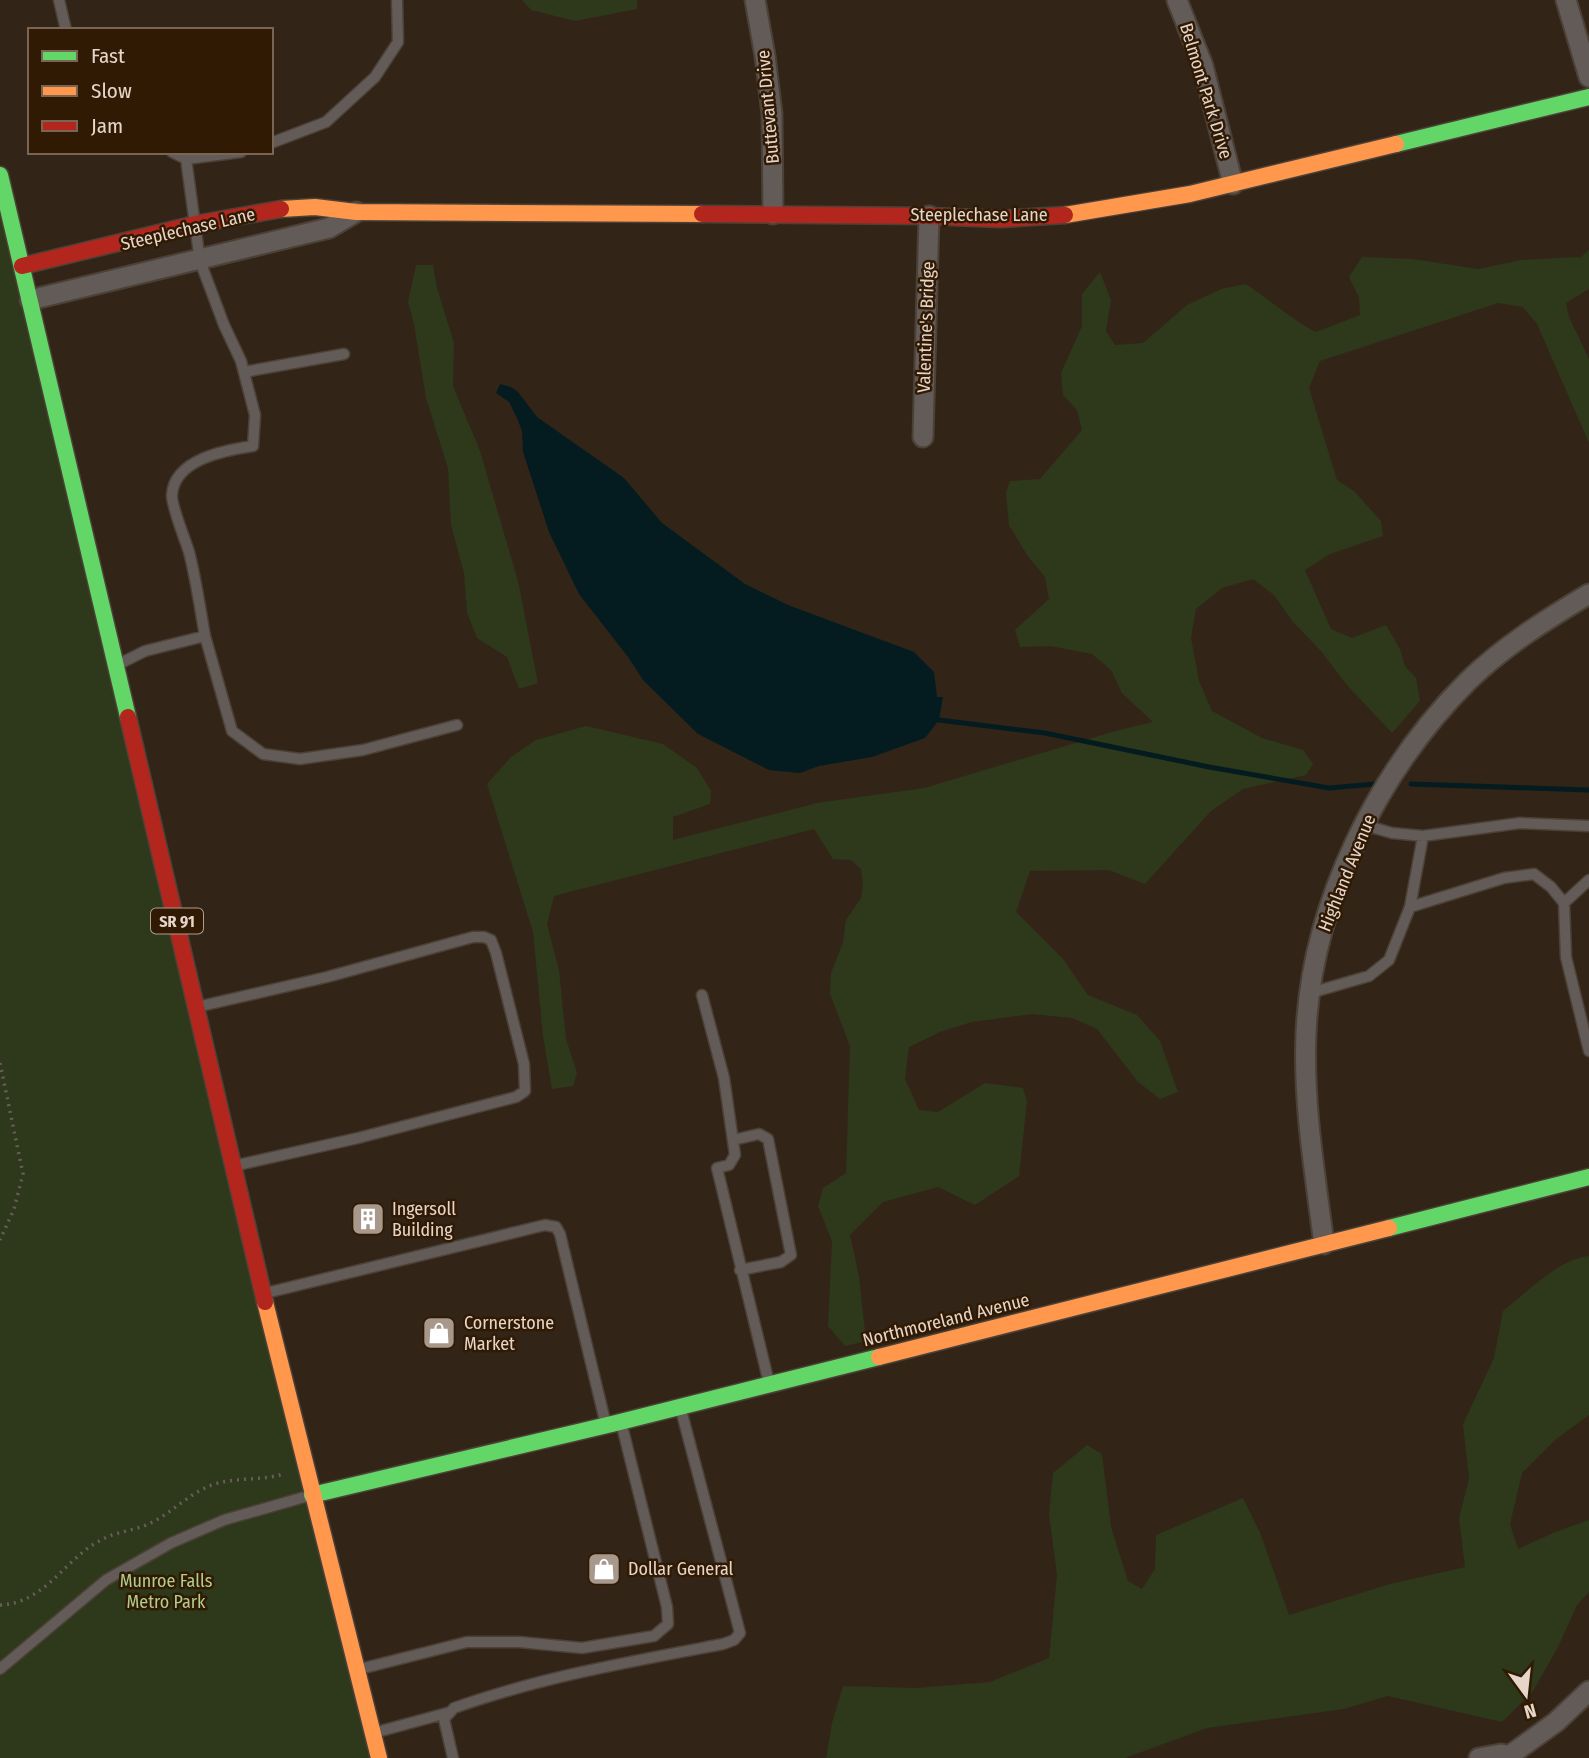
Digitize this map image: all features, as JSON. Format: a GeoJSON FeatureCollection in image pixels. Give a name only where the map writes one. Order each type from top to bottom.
{"type":"FeatureCollection","features":[{"type":"Feature","properties":{"kind":"street","name":"Buttevant Drive"},"geometry":{"type":"LineString","coordinates":[[755,0],[772,114],[774,214]]}},
{"type":"Feature","properties":{"kind":"street","name":"Belmont Park Drive"},"geometry":{"type":"LineString","coordinates":[[1177,0],[1203,66],[1233,184]]}},
{"type":"Feature","properties":{"kind":"street"},"geometry":{"type":"LineString","coordinates":[[1566,0],[1589,78]]}},
{"type":"Feature","properties":{"kind":"street","name":"Steeplechase Lane"},"geometry":{"type":"LineString","coordinates":[[22,266],[246,213],[305,207],[356,212],[774,214],[999,219],[1051,216],[1137,205],[1233,184],[1589,97]]}},
{"type":"Feature","properties":{"kind":"street","name":"SR 91"},"geometry":{"type":"LineString","coordinates":[[0,175],[115,644],[115,666],[263,1293],[379,1758]]}},
{"type":"Feature","properties":{"kind":"street","name":"Steeplechase Lane"},"geometry":{"type":"LineString","coordinates":[[30,300],[329,228],[356,212]]}},
{"type":"Feature","properties":{"kind":"street","name":"Valentine's Bridge"},"geometry":{"type":"LineString","coordinates":[[923,437],[929,216]]}},
{"type":"Feature","properties":{"kind":"street","name":"Highland Avenue"},"geometry":{"type":"LineString","coordinates":[[1325,1244],[1305,1081],[1310,993],[1326,918],[1364,825],[1384,788],[1437,713],[1470,679],[1522,637],[1589,594]]}},
{"type":"Feature","properties":{"kind":"street","name":"Northmoreland Avenue"},"geometry":{"type":"LineString","coordinates":[[312,1495],[613,1423],[1589,1177]]}},
{"type":"Feature","properties":{"kind":"street"},"geometry":{"type":"LineString","coordinates":[[1479,1758],[1501,1754],[1510,1757],[1556,1722],[1589,1691]]}},
{"type":"Feature","properties":{"kind":"lane"},"geometry":{"type":"LineString","coordinates":[[59,0],[66,28]]}},
{"type":"Feature","properties":{"kind":"lane"},"geometry":{"type":"LineString","coordinates":[[273,142],[326,122],[375,77],[398,42],[397,0]]}},
{"type":"Feature","properties":{"kind":"lane"},"geometry":{"type":"LineString","coordinates":[[176,154],[186,159],[225,154]]}},
{"type":"Feature","properties":{"kind":"lane"},"geometry":{"type":"LineString","coordinates":[[186,159],[200,261],[244,372],[255,415],[253,446],[223,451],[197,461],[179,475],[172,495],[189,554],[205,636],[232,731],[264,754],[300,759],[363,750],[457,725]]}},
{"type":"Feature","properties":{"kind":"lane"},"geometry":{"type":"LineString","coordinates":[[244,372],[344,354]]}},
{"type":"Feature","properties":{"kind":"lane"},"geometry":{"type":"LineString","coordinates":[[115,666],[145,651],[205,636]]}},
{"type":"Feature","properties":{"kind":"lane"},"geometry":{"type":"LineString","coordinates":[[133,648],[145,651]]}},
{"type":"Feature","properties":{"kind":"lane"},"geometry":{"type":"LineString","coordinates":[[1364,825],[1392,833],[1423,836],[1520,823],[1589,826]]}},
{"type":"Feature","properties":{"kind":"lane"},"geometry":{"type":"LineString","coordinates":[[1310,993],[1369,976],[1389,960],[1410,907],[1423,836]]}},
{"type":"Feature","properties":{"kind":"lane"},"geometry":{"type":"LineString","coordinates":[[1410,907],[1504,878],[1534,874],[1551,887],[1564,903],[1566,957],[1589,1051]]}},
{"type":"Feature","properties":{"kind":"lane"},"geometry":{"type":"LineString","coordinates":[[1564,903],[1589,880]]}},
{"type":"Feature","properties":{"kind":"lane"},"geometry":{"type":"LineString","coordinates":[[197,1007],[341,974],[473,937],[484,937],[491,940],[496,953],[524,1063],[525,1091],[516,1097],[333,1144],[234,1166]]}},
{"type":"Feature","properties":{"kind":"lane"},"geometry":{"type":"LineString","coordinates":[[702,995],[724,1078],[733,1140],[734,1155],[729,1165],[717,1168],[769,1384]]}},
{"type":"Feature","properties":{"kind":"lane"},"geometry":{"type":"LineString","coordinates":[[733,1140],[759,1134],[768,1139],[792,1255],[780,1262],[740,1270]]}},
{"type":"Feature","properties":{"kind":"lane"},"geometry":{"type":"LineString","coordinates":[[263,1293],[545,1225],[556,1227],[667,1607],[668,1624],[654,1636],[582,1648],[519,1642],[467,1642],[357,1670]]}},
{"type":"Feature","properties":{"kind":"lane"},"geometry":{"type":"LineString","coordinates":[[373,1733],[447,1713],[472,1701],[560,1678],[734,1640],[740,1633],[680,1406]]}},
{"type":"Feature","properties":{"kind":"lane"},"geometry":{"type":"LineString","coordinates":[[0,1669],[106,1580],[160,1549],[224,1520],[312,1495]]}},
{"type":"Feature","properties":{"kind":"lane"},"geometry":{"type":"LineString","coordinates":[[447,1713],[444,1719],[453,1758]]}},
{"type":"Feature","properties":{"kind":"path"},"geometry":{"type":"LineString","coordinates":[[0,1063],[23,1174],[15,1209],[0,1240]]}},
{"type":"Feature","properties":{"kind":"path"},"geometry":{"type":"LineString","coordinates":[[0,1605],[19,1602],[40,1591],[89,1546],[103,1538],[146,1525],[205,1488],[239,1480],[274,1477],[305,1466]]}},
{"type":"Feature","properties":{"kind":"green space"},"geometry":{"type":"Polygon","coordinates":[[[522,0],[637,0],[637,9],[575,21],[531,10],[522,0]]]}},
{"type":"Feature","properties":{"kind":"green space","name":"Munroe Falls Metro Park"},"geometry":{"type":"Polygon","coordinates":[[[0,175],[379,1758],[0,1758],[0,175]]]}},
{"type":"Feature","properties":{"kind":"green space"},"geometry":{"type":"Polygon","coordinates":[[[1589,250],[1589,289],[1566,303],[1569,317],[1589,359],[1589,443],[1537,324],[1523,307],[1498,303],[1320,361],[1309,388],[1337,480],[1354,491],[1381,521],[1383,536],[1330,554],[1305,570],[1331,629],[1352,638],[1386,625],[1400,649],[1405,666],[1416,678],[1420,701],[1392,733],[1293,622],[1274,595],[1253,579],[1222,588],[1196,609],[1191,638],[1199,681],[1212,711],[1262,738],[1303,750],[1313,764],[1306,775],[1243,789],[1211,811],[1145,884],[1109,870],[1030,871],[1016,912],[1063,959],[1088,995],[1137,1015],[1160,1041],[1178,1092],[1160,1099],[1138,1082],[1097,1029],[1072,1018],[1032,1014],[972,1022],[940,1032],[909,1047],[905,1079],[919,1110],[938,1112],[985,1083],[1023,1088],[1027,1101],[1019,1176],[975,1205],[938,1187],[883,1202],[850,1235],[859,1276],[866,1341],[845,1346],[828,1326],[832,1241],[818,1206],[823,1188],[846,1173],[850,1046],[830,994],[831,973],[843,942],[846,920],[861,898],[863,885],[861,869],[851,860],[833,859],[814,829],[554,896],[547,924],[559,970],[566,1039],[577,1073],[573,1086],[552,1089],[543,1036],[533,932],[487,784],[511,757],[536,740],[586,726],[663,744],[697,768],[711,791],[710,804],[673,817],[673,840],[817,803],[924,788],[1153,722],[1122,693],[1111,670],[1092,654],[1050,646],[1020,647],[1015,630],[1049,599],[1045,577],[1027,555],[1009,525],[1006,493],[1010,481],[1040,479],[1082,430],[1077,410],[1063,395],[1061,373],[1082,326],[1082,294],[1100,272],[1111,300],[1106,331],[1115,345],[1143,343],[1187,305],[1221,289],[1246,284],[1316,332],[1360,315],[1359,297],[1349,277],[1362,257],[1412,259],[1478,269],[1521,260],[1581,257],[1589,250]]]}},
{"type":"Feature","properties":{"kind":"green space"},"geometry":{"type":"Polygon","coordinates":[[[416,265],[433,265],[437,288],[454,343],[453,386],[480,451],[518,581],[538,683],[519,689],[507,657],[477,638],[467,612],[464,573],[451,525],[448,468],[426,398],[408,302],[416,265]]]}},
{"type":"Feature","properties":{"kind":"green space"},"geometry":{"type":"Polygon","coordinates":[[[1589,1256],[1589,1415],[1555,1440],[1522,1473],[1510,1524],[1518,1549],[1589,1520],[1589,1592],[1577,1605],[1558,1647],[1533,1691],[1502,1722],[1388,1696],[1344,1709],[1207,1728],[1125,1758],[826,1758],[832,1723],[843,1686],[916,1688],[990,1682],[1049,1658],[1057,1575],[1049,1514],[1053,1473],[1087,1445],[1102,1454],[1111,1527],[1128,1581],[1142,1589],[1155,1569],[1156,1535],[1243,1498],[1261,1535],[1289,1615],[1390,1584],[1465,1567],[1459,1518],[1469,1479],[1463,1424],[1494,1358],[1503,1311],[1555,1270],[1578,1258],[1589,1256]]]}},
{"type":"Feature","properties":{"kind":"water"},"geometry":{"type":"Polygon","coordinates":[[[500,384],[518,392],[537,417],[624,478],[662,523],[745,584],[788,605],[914,652],[934,672],[937,697],[943,697],[939,720],[925,738],[872,757],[819,766],[800,773],[769,770],[698,734],[643,680],[579,594],[549,532],[523,452],[522,431],[517,418],[509,402],[496,393],[500,384]]]}},
{"type":"Feature","properties":{"kind":"waterway"},"geometry":{"type":"LineString","coordinates":[[939,720],[1045,733],[1209,767],[1329,788],[1375,784]]}},
{"type":"Feature","properties":{"kind":"waterway"},"geometry":{"type":"LineString","coordinates":[[1411,784],[1589,790]]}},
{"type":"Feature","properties":{"kind":"traffic: fast"},"geometry":{"type":"LineString","coordinates":[[1396,144],[1589,97]]}},
{"type":"Feature","properties":{"kind":"traffic: fast"},"geometry":{"type":"LineString","coordinates":[[0,175],[128,717]]}},
{"type":"Feature","properties":{"kind":"traffic: fast"},"geometry":{"type":"LineString","coordinates":[[1389,1228],[1589,1177]]}},
{"type":"Feature","properties":{"kind":"traffic: fast"},"geometry":{"type":"LineString","coordinates":[[312,1495],[879,1357]]}},
{"type":"Feature","properties":{"kind":"traffic: slow"},"geometry":{"type":"LineString","coordinates":[[1065,215],[1190,194],[1396,144]]}},
{"type":"Feature","properties":{"kind":"traffic: slow"},"geometry":{"type":"LineString","coordinates":[[281,209],[315,207],[356,212],[702,214]]}},
{"type":"Feature","properties":{"kind":"traffic: slow"},"geometry":{"type":"LineString","coordinates":[[879,1357],[1389,1228]]}},
{"type":"Feature","properties":{"kind":"traffic: slow"},"geometry":{"type":"LineString","coordinates":[[265,1302],[379,1758]]}},
{"type":"Feature","properties":{"kind":"traffic: jam"},"geometry":{"type":"LineString","coordinates":[[22,266],[196,224],[281,209]]}},
{"type":"Feature","properties":{"kind":"traffic: jam"},"geometry":{"type":"LineString","coordinates":[[702,214],[1000,219],[1065,215]]}},
{"type":"Feature","properties":{"kind":"traffic: jam"},"geometry":{"type":"LineString","coordinates":[[128,717],[265,1302]]}},
{"type":"Feature","properties":{"kind":"place","name":"Ingersoll Building"},"geometry":{"type":"Point","coordinates":[368,1219]}},
{"type":"Feature","properties":{"kind":"place","name":"Cornerstone Market"},"geometry":{"type":"Point","coordinates":[439,1333]}},
{"type":"Feature","properties":{"kind":"place","name":"Dollar General"},"geometry":{"type":"Point","coordinates":[604,1569]}}]}
